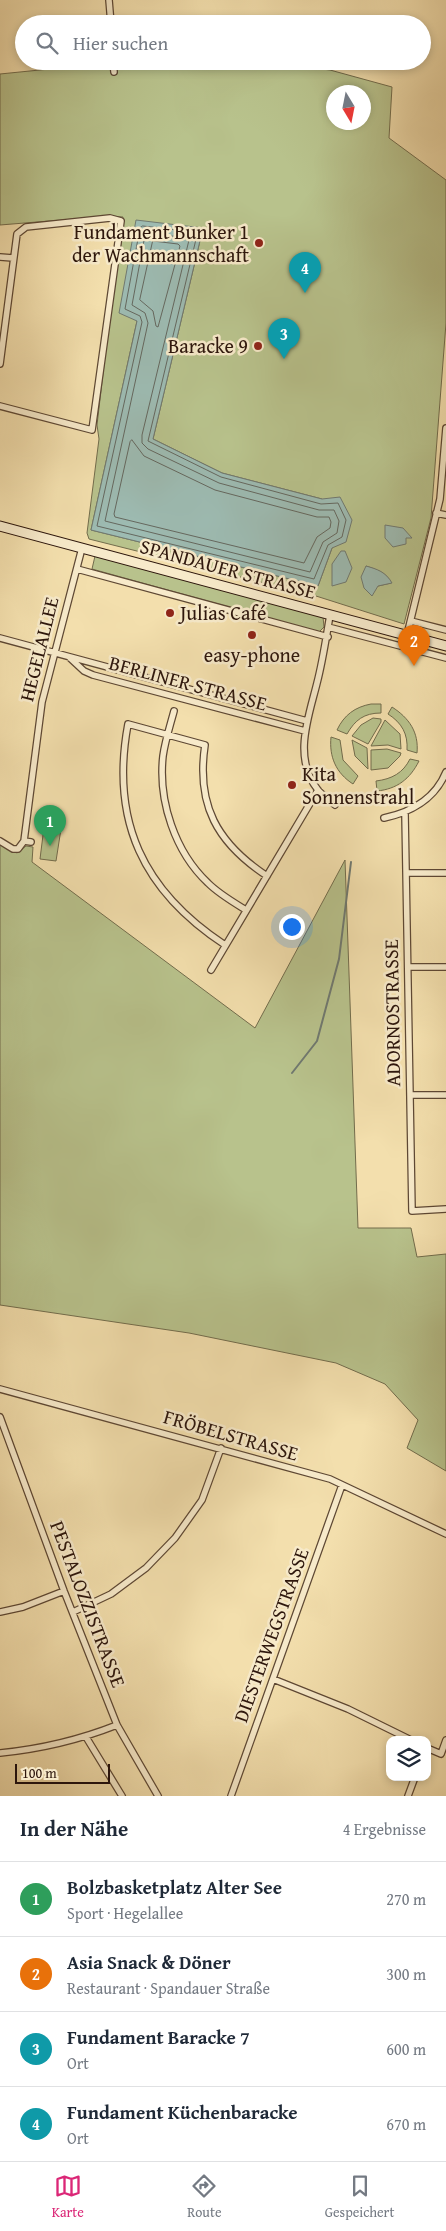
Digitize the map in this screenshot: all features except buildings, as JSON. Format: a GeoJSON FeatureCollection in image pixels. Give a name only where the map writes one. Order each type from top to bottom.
{"type":"FeatureCollection","features":[{"type":"Feature","properties":{"kind":"main road","name":"SPANDAUER STRASSE"},"geometry":{"type":"LineString","coordinates":[[0,526],[446,646]]}},
{"type":"Feature","properties":{"kind":"street"},"geometry":{"type":"LineString","coordinates":[[109,0],[110,15]]}},
{"type":"Feature","properties":{"kind":"street"},"geometry":{"type":"LineString","coordinates":[[0,364],[16,234],[26,227],[110,218],[121,222],[92,430],[0,406]]}},
{"type":"Feature","properties":{"kind":"street"},"geometry":{"type":"LineString","coordinates":[[0,257],[12,258]]}},
{"type":"Feature","properties":{"kind":"street"},"geometry":{"type":"LineString","coordinates":[[407,635],[442,485],[446,428]]}},
{"type":"Feature","properties":{"kind":"street"},"geometry":{"type":"LineString","coordinates":[[436,514],[446,515]]}},
{"type":"Feature","properties":{"kind":"street","name":"HEGELALLEE"},"geometry":{"type":"LineString","coordinates":[[24,841],[38,723],[54,652],[82,548]]}},
{"type":"Feature","properties":{"kind":"street","name":"SPANDAUER STRASSE"},"geometry":{"type":"LineString","coordinates":[[77,569],[328,637]]}},
{"type":"Feature","properties":{"kind":"street"},"geometry":{"type":"LineString","coordinates":[[330,615],[328,637],[305,731],[306,762],[318,790],[335,805]]}},
{"type":"Feature","properties":{"kind":"street"},"geometry":{"type":"LineString","coordinates":[[411,621],[446,630]]}},
{"type":"Feature","properties":{"kind":"street","name":"SPANDAUER STRASSE"},"geometry":{"type":"LineString","coordinates":[[328,627],[446,658]]}},
{"type":"Feature","properties":{"kind":"street","name":"BERLINER STRASSE"},"geometry":{"type":"LineString","coordinates":[[0,638],[307,721]]}},
{"type":"Feature","properties":{"kind":"street","name":"BERLINER STRASSE"},"geometry":{"type":"LineString","coordinates":[[69,657],[84,671],[92,675],[305,731]]}},
{"type":"Feature","properties":{"kind":"street"},"geometry":{"type":"LineString","coordinates":[[174,711],[163,756],[163,788],[168,813],[179,843],[197,870],[208,883],[246,910]]}},
{"type":"Feature","properties":{"kind":"street"},"geometry":{"type":"LineString","coordinates":[[225,945],[181,913],[170,901],[147,868],[130,828],[122,778],[128,724],[205,745],[203,781],[211,818],[224,840],[236,854],[267,876]]}},
{"type":"Feature","properties":{"kind":"street"},"geometry":{"type":"LineString","coordinates":[[384,818],[405,814],[428,798],[440,784],[446,772]]}},
{"type":"Feature","properties":{"kind":"street"},"geometry":{"type":"LineString","coordinates":[[211,970],[318,790]]}},
{"type":"Feature","properties":{"kind":"street","name":"ADORNOSTRASSE"},"geometry":{"type":"LineString","coordinates":[[405,814],[412,1211],[446,1209]]}},
{"type":"Feature","properties":{"kind":"street"},"geometry":{"type":"LineString","coordinates":[[0,842],[13,849],[18,849],[24,841],[31,842]]}},
{"type":"Feature","properties":{"kind":"street"},"geometry":{"type":"LineString","coordinates":[[406,873],[446,872]]}},
{"type":"Feature","properties":{"kind":"street"},"geometry":{"type":"LineString","coordinates":[[408,967],[446,967]]}},
{"type":"Feature","properties":{"kind":"street"},"geometry":{"type":"LineString","coordinates":[[410,1095],[446,1094]]}},
{"type":"Feature","properties":{"kind":"street","name":"FRÖBELSTRASSE"},"geometry":{"type":"LineString","coordinates":[[0,1390],[221,1448],[342,1485],[446,1534]]}},
{"type":"Feature","properties":{"kind":"street","name":"PESTALOZZISTRASSE"},"geometry":{"type":"LineString","coordinates":[[0,1417],[64,1591],[118,1725],[158,1796]]}},
{"type":"Feature","properties":{"kind":"street"},"geometry":{"type":"LineString","coordinates":[[73,1612],[115,1591],[146,1568],[175,1538],[202,1500],[221,1448]]}},
{"type":"Feature","properties":{"kind":"street","name":"DIESTERWEGSTRASSE"},"geometry":{"type":"LineString","coordinates":[[231,1796],[342,1485]]}},
{"type":"Feature","properties":{"kind":"street"},"geometry":{"type":"LineString","coordinates":[[0,1612],[23,1607],[64,1591]]}},
{"type":"Feature","properties":{"kind":"street"},"geometry":{"type":"LineString","coordinates":[[273,1679],[348,1709],[403,1736]]}},
{"type":"Feature","properties":{"kind":"street"},"geometry":{"type":"LineString","coordinates":[[0,1753],[40,1748],[86,1737],[118,1725]]}},
{"type":"Feature","properties":{"kind":"street"},"geometry":{"type":"LineString","coordinates":[[86,1737],[122,1796]]}},
{"type":"Feature","properties":{"kind":"street"},"geometry":{"type":"LineString","coordinates":[[431,1750],[442,1754],[446,1740]]}},
{"type":"Feature","properties":{"kind":"street"},"geometry":{"type":"LineString","coordinates":[[408,1796],[414,1781]]}},
{"type":"Feature","properties":{"kind":"green space"},"geometry":{"type":"Polygon","coordinates":[[[40,70],[330,70],[392,87],[389,138],[446,180],[446,323],[431,518],[404,624],[316,596],[89,539],[87,533],[99,439],[97,425],[123,217],[111,216],[0,225],[0,74],[40,70]],[[203,228],[137,321],[91,530],[318,586],[332,548],[322,499],[222,473],[153,439],[203,228]],[[366,566],[378,586],[391,583],[384,574],[366,566]]]}},
{"type":"Feature","properties":{"kind":"green space"},"geometry":{"type":"Polygon","coordinates":[[[95,556],[323,617],[324,627],[319,632],[92,569],[95,556]]]}},
{"type":"Feature","properties":{"kind":"green space"},"geometry":{"type":"Polygon","coordinates":[[[371,704],[381,704],[381,713],[370,714],[361,718],[347,734],[337,730],[351,712],[371,704]]]}},
{"type":"Feature","properties":{"kind":"green space"},"geometry":{"type":"Polygon","coordinates":[[[392,707],[412,726],[416,738],[417,753],[407,750],[403,729],[388,714],[392,707]]]}},
{"type":"Feature","properties":{"kind":"green space"},"geometry":{"type":"Polygon","coordinates":[[[373,718],[381,719],[381,722],[368,744],[352,736],[361,725],[373,718]]]}},
{"type":"Feature","properties":{"kind":"green space"},"geometry":{"type":"Polygon","coordinates":[[[385,720],[400,734],[401,749],[388,745],[371,746],[385,720]]]}},
{"type":"Feature","properties":{"kind":"green space"},"geometry":{"type":"Polygon","coordinates":[[[331,737],[340,740],[343,760],[358,776],[353,784],[342,775],[335,764],[331,751],[331,737]]]}},
{"type":"Feature","properties":{"kind":"green space"},"geometry":{"type":"Polygon","coordinates":[[[352,740],[367,748],[368,769],[355,756],[352,740]]]}},
{"type":"Feature","properties":{"kind":"green space"},"geometry":{"type":"Polygon","coordinates":[[[387,749],[401,753],[400,756],[388,768],[371,770],[371,750],[387,749]]]}},
{"type":"Feature","properties":{"kind":"green space"},"geometry":{"type":"Polygon","coordinates":[[[410,759],[419,761],[407,778],[391,788],[377,791],[376,781],[387,779],[396,774],[404,768],[410,759]]]}},
{"type":"Feature","properties":{"kind":"green space"},"geometry":{"type":"Polygon","coordinates":[[[44,827],[61,829],[56,861],[40,859],[44,827]]]}},
{"type":"Feature","properties":{"kind":"green space"},"geometry":{"type":"Polygon","coordinates":[[[0,843],[17,853],[26,846],[33,847],[32,862],[255,1028],[345,860],[358,1228],[411,1228],[417,1257],[446,1254],[446,1471],[407,1448],[418,1420],[385,1384],[336,1363],[189,1333],[0,1305],[0,843]]]}},
{"type":"Feature","properties":{"kind":"water"},"geometry":{"type":"Polygon","coordinates":[[[136,220],[203,228],[153,439],[222,473],[322,499],[340,497],[352,520],[346,542],[332,548],[318,586],[91,530],[137,321],[119,313],[136,220]]]}},
{"type":"Feature","properties":{"kind":"water"},"geometry":{"type":"Polygon","coordinates":[[[385,525],[403,528],[412,538],[406,538],[406,544],[393,547],[385,538],[385,525]]]}},
{"type":"Feature","properties":{"kind":"water"},"geometry":{"type":"Polygon","coordinates":[[[341,551],[345,551],[352,568],[346,582],[332,586],[332,564],[341,551]]]}},
{"type":"Feature","properties":{"kind":"water"},"geometry":{"type":"Polygon","coordinates":[[[366,566],[381,572],[392,583],[378,586],[372,596],[364,588],[361,577],[366,566]]]}},
{"type":"Feature","properties":{"kind":"waterway"},"geometry":{"type":"LineString","coordinates":[[292,1073],[317,1041],[339,959],[351,862]]}},
{"type":"Feature","properties":{"kind":"place","name":"Fundament Bunker 1 der Wachmannschaft"},"geometry":{"type":"Point","coordinates":[259,243]}},
{"type":"Feature","properties":{"kind":"place","name":"Fundament Küchenbaracke"},"geometry":{"type":"Point","coordinates":[305,293]}},
{"type":"Feature","properties":{"kind":"place","name":"Baracke 9"},"geometry":{"type":"Point","coordinates":[258,346]}},
{"type":"Feature","properties":{"kind":"place","name":"Fundament Baracke 7"},"geometry":{"type":"Point","coordinates":[284,359]}},
{"type":"Feature","properties":{"kind":"place","name":"Julias Café"},"geometry":{"type":"Point","coordinates":[170,613]}},
{"type":"Feature","properties":{"kind":"place","name":"easy-phone"},"geometry":{"type":"Point","coordinates":[252,635]}},
{"type":"Feature","properties":{"kind":"place","name":"Asia Snack & Döner"},"geometry":{"type":"Point","coordinates":[414,666]}},
{"type":"Feature","properties":{"kind":"place","name":"Kita Sonnenstrahl"},"geometry":{"type":"Point","coordinates":[292,785]}},
{"type":"Feature","properties":{"kind":"place","name":"Bolzbasketplatz Alter See"},"geometry":{"type":"Point","coordinates":[50,846]}}]}
